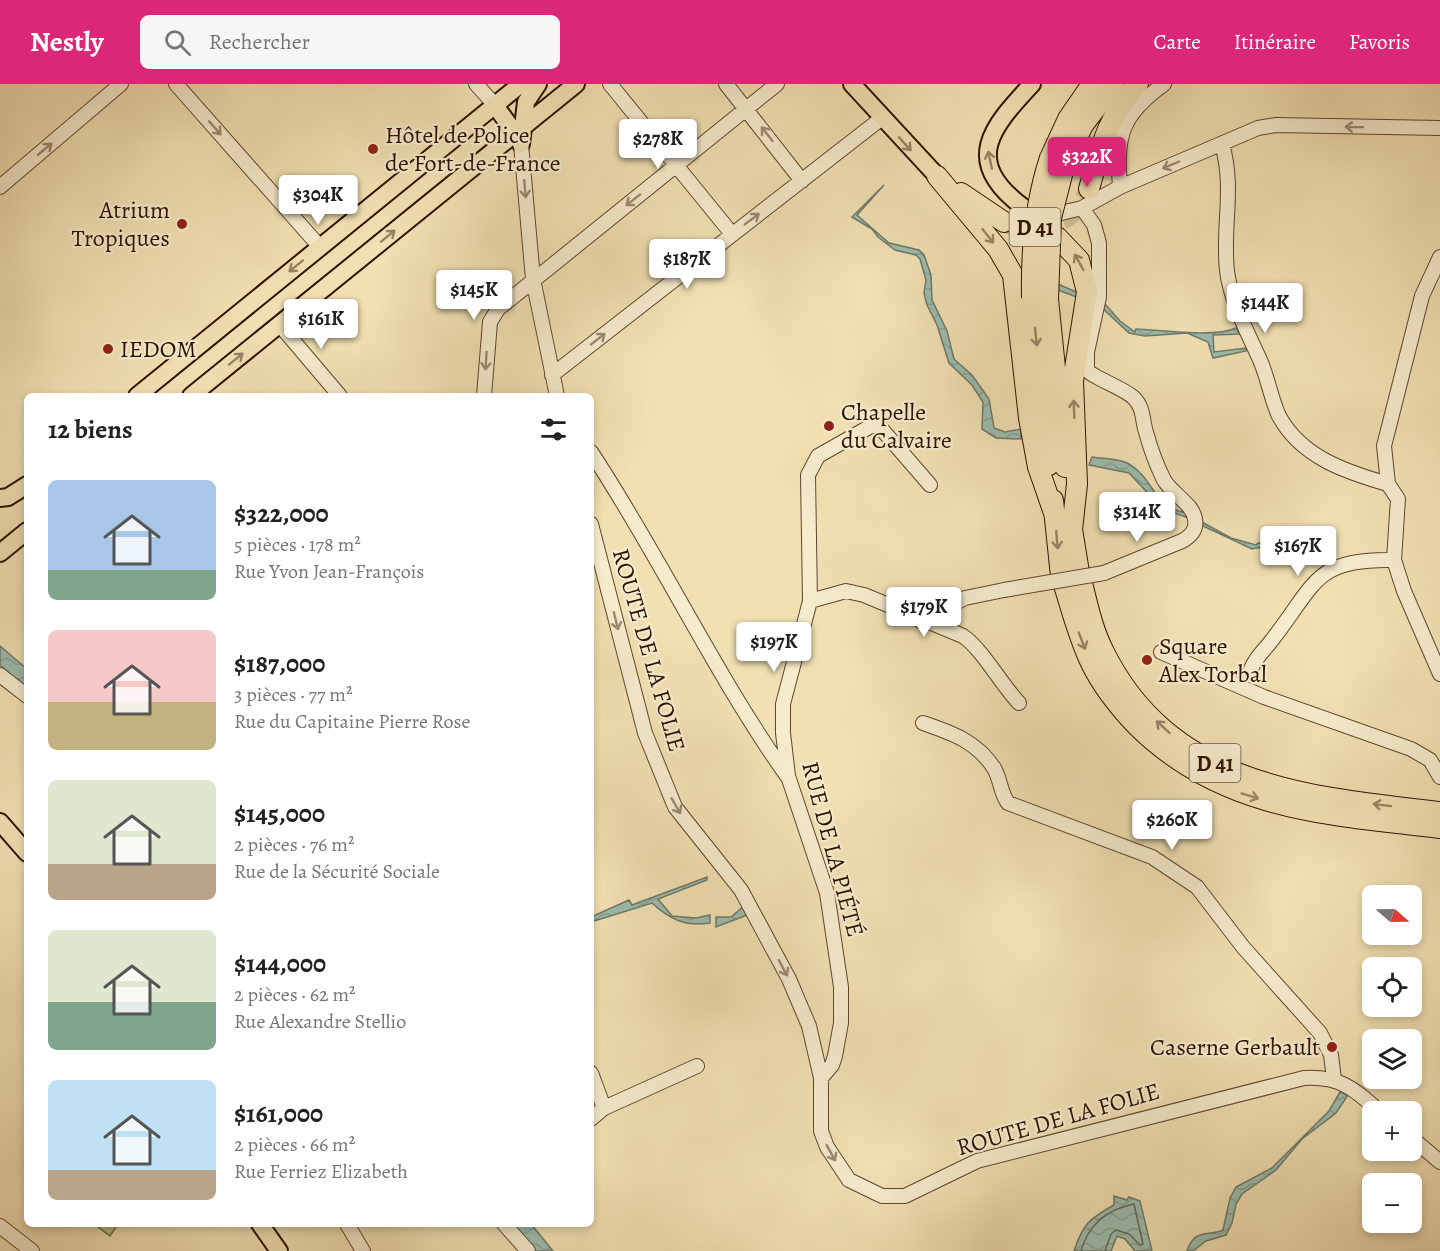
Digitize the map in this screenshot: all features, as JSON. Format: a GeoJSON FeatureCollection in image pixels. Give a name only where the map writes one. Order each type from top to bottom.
{"type":"FeatureCollection","features":[{"type":"Feature","properties":{"kind":"highway"},"geometry":{"type":"LineString","coordinates":[[1089,189],[1103,136],[1111,120],[1138,84]]}},
{"type":"Feature","properties":{"kind":"highway","name":"D 41"},"geometry":{"type":"LineString","coordinates":[[1105,85],[1083,124],[1057,160],[1040,298],[1054,513],[1091,664],[1117,705],[1172,757],[1192,771],[1251,796],[1322,814],[1440,828]]}},
{"type":"Feature","properties":{"kind":"highway"},"geometry":{"type":"LineString","coordinates":[[937,176],[1004,222]]}},
{"type":"Feature","properties":{"kind":"highway"},"geometry":{"type":"LineString","coordinates":[[937,176],[998,249],[1013,275],[1029,418],[1038,467],[1054,513]]}},
{"type":"Feature","properties":{"kind":"highway"},"geometry":{"type":"LineString","coordinates":[[1058,237],[1079,260],[1092,301],[1073,381],[1077,484],[1072,530]]}},
{"type":"Feature","properties":{"kind":"highway","name":"D 41"},"geometry":{"type":"LineString","coordinates":[[1040,298],[1072,530],[1071,579],[1114,669],[1136,701],[1189,749],[1266,785],[1324,798],[1440,812]]}},
{"type":"Feature","properties":{"kind":"main road"},"geometry":{"type":"LineString","coordinates":[[141,393],[521,84]]}},
{"type":"Feature","properties":{"kind":"main road"},"geometry":{"type":"LineString","coordinates":[[520,133],[526,102],[538,84]]}},
{"type":"Feature","properties":{"kind":"main road"},"geometry":{"type":"LineString","coordinates":[[195,393],[520,133],[576,84]]}},
{"type":"Feature","properties":{"kind":"main road"},"geometry":{"type":"LineString","coordinates":[[852,84],[937,176]]}},
{"type":"Feature","properties":{"kind":"main road"},"geometry":{"type":"LineString","coordinates":[[1023,207],[996,179],[990,162],[988,146],[995,126],[1032,84]]}},
{"type":"Feature","properties":{"kind":"main road"},"geometry":{"type":"LineString","coordinates":[[494,104],[520,133]]}},
{"type":"Feature","properties":{"kind":"main road"},"geometry":{"type":"LineString","coordinates":[[0,498],[8,497],[24,487]]}},
{"type":"Feature","properties":{"kind":"main road"},"geometry":{"type":"LineString","coordinates":[[0,553],[24,533]]}},
{"type":"Feature","properties":{"kind":"main road"},"geometry":{"type":"LineString","coordinates":[[0,822],[24,850]]}},
{"type":"Feature","properties":{"kind":"main road"},"geometry":{"type":"LineString","coordinates":[[263,1227],[279,1251]]}},
{"type":"Feature","properties":{"kind":"street"},"geometry":{"type":"LineString","coordinates":[[0,187],[121,84]]}},
{"type":"Feature","properties":{"kind":"street"},"geometry":{"type":"LineString","coordinates":[[176,84],[320,247]]}},
{"type":"Feature","properties":{"kind":"street"},"geometry":{"type":"LineString","coordinates":[[476,84],[494,104]]}},
{"type":"Feature","properties":{"kind":"street"},"geometry":{"type":"LineString","coordinates":[[610,84],[732,234]]}},
{"type":"Feature","properties":{"kind":"street"},"geometry":{"type":"LineString","coordinates":[[726,84],[802,181]]}},
{"type":"Feature","properties":{"kind":"street"},"geometry":{"type":"LineString","coordinates":[[484,393],[490,322],[498,309],[777,84]]}},
{"type":"Feature","properties":{"kind":"street"},"geometry":{"type":"LineString","coordinates":[[1120,187],[1118,155],[1126,125],[1138,104],[1164,84]]}},
{"type":"Feature","properties":{"kind":"street"},"geometry":{"type":"LineString","coordinates":[[552,375],[882,118]]}},
{"type":"Feature","properties":{"kind":"street"},"geometry":{"type":"LineString","coordinates":[[1061,213],[1082,208],[1120,187],[1258,128],[1276,125],[1440,128]]}},
{"type":"Feature","properties":{"kind":"street"},"geometry":{"type":"LineString","coordinates":[[520,133],[533,279],[556,393]]}},
{"type":"Feature","properties":{"kind":"street"},"geometry":{"type":"LineString","coordinates":[[1222,144],[1230,168],[1227,269],[1232,295],[1266,374],[1279,415],[1292,435],[1319,458],[1357,475],[1388,484]]}},
{"type":"Feature","properties":{"kind":"street"},"geometry":{"type":"LineString","coordinates":[[921,621],[964,598],[1104,573],[1182,541],[1193,533],[1196,524],[1193,511],[1174,494],[1164,479],[1146,432],[1143,411],[1135,399],[1120,388],[1087,370],[1099,243],[1094,225],[1082,208]]}},
{"type":"Feature","properties":{"kind":"street"},"geometry":{"type":"LineString","coordinates":[[1440,257],[1422,296],[1384,446],[1388,484],[1398,499],[1394,560],[1404,591],[1440,674]]}},
{"type":"Feature","properties":{"kind":"street"},"geometry":{"type":"LineString","coordinates":[[279,324],[337,393]]}},
{"type":"Feature","properties":{"kind":"street","name":"RUE DE LA PIÉTÉ"},"geometry":{"type":"LineString","coordinates":[[821,1078],[832,1065],[835,1056],[842,1023],[841,987],[827,893],[788,776],[783,704],[810,601],[808,475],[818,456],[871,426],[879,426],[930,485]]}},
{"type":"Feature","properties":{"kind":"street"},"geometry":{"type":"LineString","coordinates":[[594,457],[653,549],[732,691],[788,776]]}},
{"type":"Feature","properties":{"kind":"street","name":"ROUTE DE LA FOLIE"},"geometry":{"type":"LineString","coordinates":[[594,536],[645,733],[675,807],[741,890],[789,979],[809,1026],[821,1078],[821,1131],[837,1165],[859,1187],[882,1197],[905,1196],[978,1161],[1264,1086],[1304,1078],[1334,1079],[1357,1092],[1367,1101]]}},
{"type":"Feature","properties":{"kind":"street"},"geometry":{"type":"LineString","coordinates":[[1251,669],[1258,653],[1272,641],[1311,586],[1328,571],[1341,564],[1361,559],[1394,560]]}},
{"type":"Feature","properties":{"kind":"street"},"geometry":{"type":"LineString","coordinates":[[810,601],[846,591],[864,595],[921,621],[963,636],[974,643],[998,679],[1019,703]]}},
{"type":"Feature","properties":{"kind":"street"},"geometry":{"type":"LineString","coordinates":[[1161,652],[1263,697],[1410,749],[1430,760],[1440,777]]}},
{"type":"Feature","properties":{"kind":"street"},"geometry":{"type":"LineString","coordinates":[[0,675],[24,694]]}},
{"type":"Feature","properties":{"kind":"street"},"geometry":{"type":"LineString","coordinates":[[923,723],[966,738],[993,768],[1000,780],[1001,793],[1008,803],[1152,857],[1197,887],[1243,946],[1320,1033],[1331,1055],[1334,1079]]}},
{"type":"Feature","properties":{"kind":"street"},"geometry":{"type":"LineString","coordinates":[[594,1116],[604,1108],[698,1066]]}},
{"type":"Feature","properties":{"kind":"street"},"geometry":{"type":"LineString","coordinates":[[594,1081],[604,1108]]}},
{"type":"Feature","properties":{"kind":"street"},"geometry":{"type":"LineString","coordinates":[[1422,1147],[1440,1162]]}},
{"type":"Feature","properties":{"kind":"street"},"geometry":{"type":"LineString","coordinates":[[0,1227],[32,1251]]}},
{"type":"Feature","properties":{"kind":"street"},"geometry":{"type":"LineString","coordinates":[[349,1227],[363,1251]]}},
{"type":"Feature","properties":{"kind":"street"},"geometry":{"type":"LineString","coordinates":[[507,1227],[528,1251]]}},
{"type":"Feature","properties":{"kind":"green space"},"geometry":{"type":"Polygon","coordinates":[[[98,1227],[116,1227],[110,1236],[98,1227]]]}},
{"type":"Feature","properties":{"kind":"water"},"geometry":{"type":"Polygon","coordinates":[[[884,185],[857,215],[889,243],[919,250],[924,255],[931,275],[932,300],[947,331],[954,359],[972,375],[989,399],[994,428],[1005,432],[1021,429],[1021,439],[996,438],[982,429],[983,402],[972,385],[949,363],[937,325],[927,305],[924,293],[926,280],[920,259],[916,255],[895,250],[878,237],[872,229],[852,217],[884,185]]]}},
{"type":"Feature","properties":{"kind":"water"},"geometry":{"type":"Polygon","coordinates":[[[1058,284],[1106,305],[1120,321],[1135,332],[1136,329],[1215,333],[1236,328],[1240,334],[1213,335],[1214,352],[1246,348],[1246,351],[1213,358],[1208,342],[1187,333],[1145,336],[1129,333],[1100,306],[1058,290],[1058,284]]]}},
{"type":"Feature","properties":{"kind":"water"},"geometry":{"type":"Polygon","coordinates":[[[1092,457],[1129,464],[1145,478],[1160,499],[1177,510],[1190,514],[1191,519],[1162,508],[1129,473],[1089,465],[1092,457]]]}},
{"type":"Feature","properties":{"kind":"water"},"geometry":{"type":"Polygon","coordinates":[[[1200,521],[1231,538],[1256,545],[1258,543],[1280,544],[1287,540],[1298,543],[1306,535],[1320,532],[1320,535],[1308,536],[1298,546],[1288,543],[1252,549],[1199,524],[1200,521]]]}},
{"type":"Feature","properties":{"kind":"water"},"geometry":{"type":"Polygon","coordinates":[[[0,646],[24,666],[24,686],[0,665],[0,646]]]}},
{"type":"Feature","properties":{"kind":"water"},"geometry":{"type":"Polygon","coordinates":[[[707,877],[707,880],[658,899],[672,916],[696,918],[710,915],[710,923],[693,924],[678,921],[652,903],[594,921],[594,916],[629,900],[632,905],[707,877]]]}},
{"type":"Feature","properties":{"kind":"water"},"geometry":{"type":"Polygon","coordinates":[[[743,907],[747,915],[716,927],[716,917],[731,917],[743,907]]]}},
{"type":"Feature","properties":{"kind":"water"},"geometry":{"type":"Polygon","coordinates":[[[1340,1092],[1348,1095],[1336,1113],[1302,1139],[1276,1170],[1242,1194],[1236,1204],[1232,1223],[1226,1235],[1206,1241],[1193,1251],[1187,1251],[1190,1243],[1198,1236],[1223,1230],[1230,1198],[1236,1187],[1272,1168],[1329,1111],[1340,1092]]]}},
{"type":"Feature","properties":{"kind":"water"},"geometry":{"type":"Polygon","coordinates":[[[1114,1196],[1127,1200],[1129,1197],[1140,1201],[1152,1251],[1135,1251],[1125,1239],[1117,1236],[1111,1251],[1074,1251],[1084,1228],[1098,1214],[1114,1205],[1114,1196]]]}},
{"type":"Feature","properties":{"kind":"water"},"geometry":{"type":"Polygon","coordinates":[[[512,1227],[533,1227],[553,1251],[535,1251],[512,1227]]]}},
{"type":"Feature","properties":{"kind":"tunnel"},"geometry":{"type":"LineString","coordinates":[[1004,222],[1029,228],[1054,224],[1075,210],[1089,189]]}},
{"type":"Feature","properties":{"kind":"place","name":"Hôtel de Police de Fort-de-France"},"geometry":{"type":"Point","coordinates":[373,149]}},
{"type":"Feature","properties":{"kind":"place","name":"Atrium Tropiques"},"geometry":{"type":"Point","coordinates":[182,224]}},
{"type":"Feature","properties":{"kind":"place","name":"IEDOM"},"geometry":{"type":"Point","coordinates":[108,349]}},
{"type":"Feature","properties":{"kind":"place","name":"Chapelle du Calvaire"},"geometry":{"type":"Point","coordinates":[829,426]}},
{"type":"Feature","properties":{"kind":"place","name":"Square Alex Torbal"},"geometry":{"type":"Point","coordinates":[1147,660]}},
{"type":"Feature","properties":{"kind":"place","name":"Caserne Gerbault"},"geometry":{"type":"Point","coordinates":[1332,1047]}}]}
